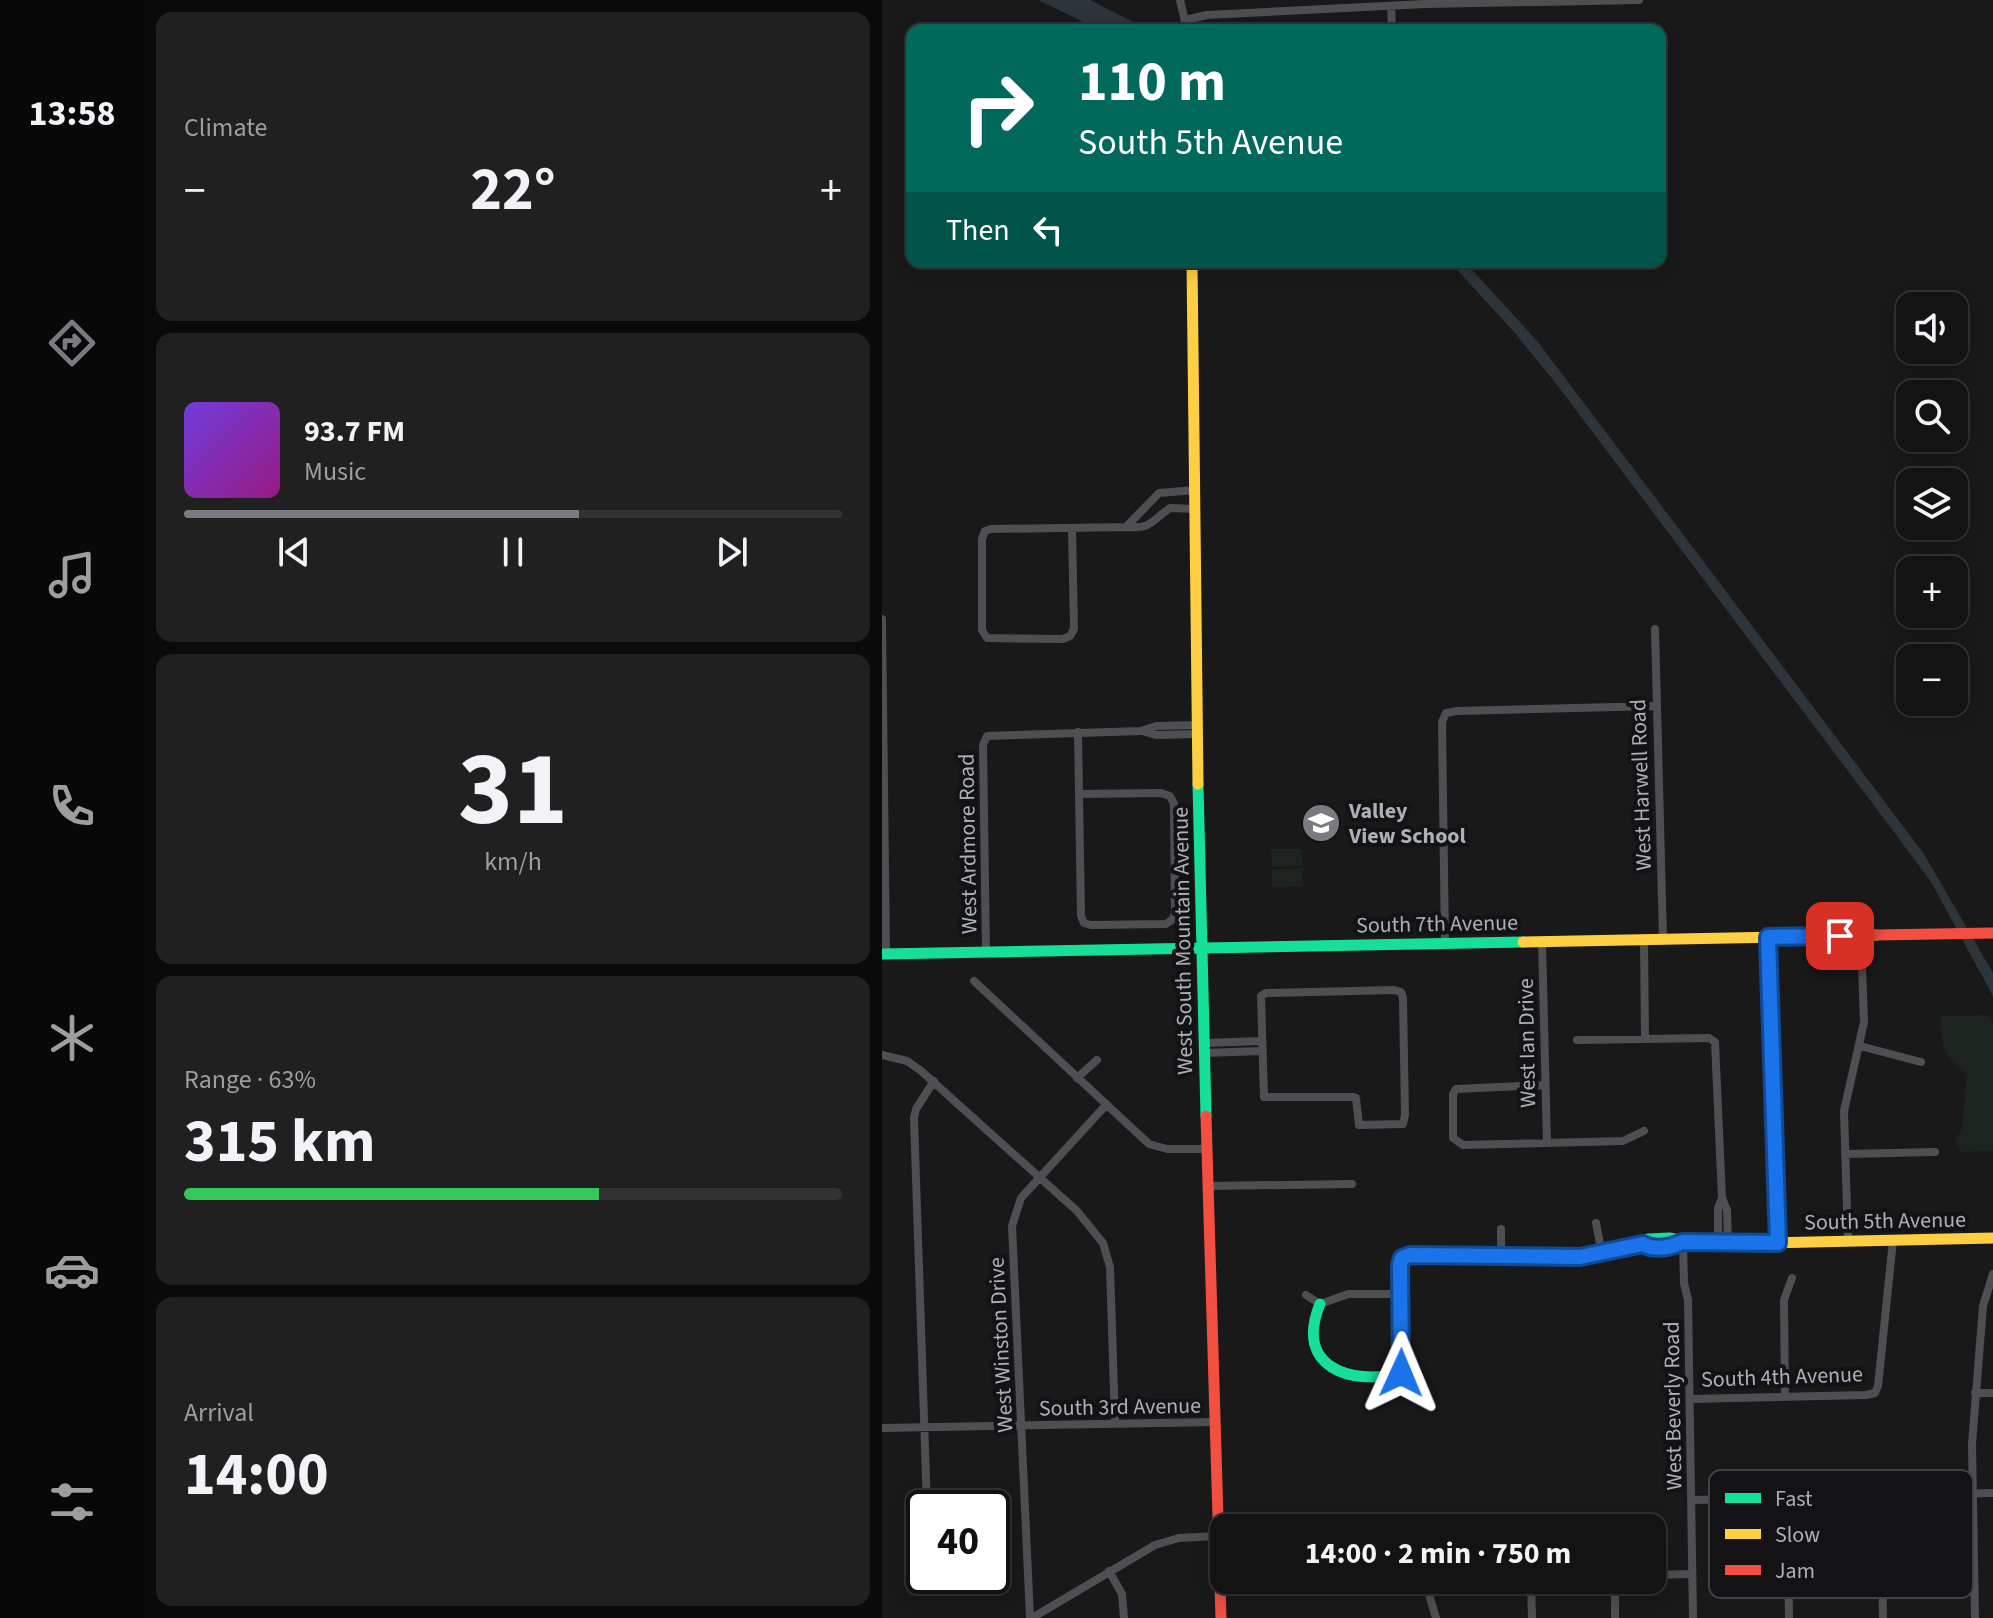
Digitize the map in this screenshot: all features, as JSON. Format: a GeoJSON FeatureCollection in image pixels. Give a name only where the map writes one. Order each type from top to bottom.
{"type":"FeatureCollection","features":[{"type":"Feature","properties":{"kind":"street"},"geometry":{"type":"LineString","coordinates":[[1180,0],[1186,24]]}},
{"type":"Feature","properties":{"kind":"street"},"geometry":{"type":"LineString","coordinates":[[1185,20],[1207,15],[1424,2],[1639,0]]}},
{"type":"Feature","properties":{"kind":"street"},"geometry":{"type":"LineString","coordinates":[[1391,6],[1392,24]]}},
{"type":"Feature","properties":{"kind":"street","name":"West South Mountain Avenue"},"geometry":{"type":"LineString","coordinates":[[1192,268],[1200,947],[1218,1514]]}},
{"type":"Feature","properties":{"kind":"street"},"geometry":{"type":"LineString","coordinates":[[1126,527],[1164,491],[1195,490]]}},
{"type":"Feature","properties":{"kind":"street"},"geometry":{"type":"LineString","coordinates":[[1156,496],[1166,510]]}},
{"type":"Feature","properties":{"kind":"street"},"geometry":{"type":"LineString","coordinates":[[1072,528],[1074,629],[1070,636],[1063,639],[990,639],[985,636],[982,630],[982,539],[985,531],[991,529],[1146,527],[1166,510],[1195,509]]}},
{"type":"Feature","properties":{"kind":"street"},"geometry":{"type":"LineString","coordinates":[[882,619],[884,954]]}},
{"type":"Feature","properties":{"kind":"street","name":"West Harwell Road"},"geometry":{"type":"LineString","coordinates":[[1655,629],[1663,939]]}},
{"type":"Feature","properties":{"kind":"street"},"geometry":{"type":"LineString","coordinates":[[1445,943],[1442,722],[1446,713],[1656,706]]}},
{"type":"Feature","properties":{"kind":"street"},"geometry":{"type":"LineString","coordinates":[[1079,794],[1161,793],[1170,796],[1174,804],[1175,913],[1166,924],[1084,923],[1081,916],[1079,794],[1078,732],[1198,730]]}},
{"type":"Feature","properties":{"kind":"street","name":"West Ardmore Road"},"geometry":{"type":"LineString","coordinates":[[986,952],[983,745],[987,736],[1078,732]]}},
{"type":"Feature","properties":{"kind":"street","name":"South 7th Avenue"},"geometry":{"type":"LineString","coordinates":[[884,954],[1993,933]]}},
{"type":"Feature","properties":{"kind":"street"},"geometry":{"type":"LineString","coordinates":[[1848,1241],[1845,1102],[1864,1022],[1861,935]]}},
{"type":"Feature","properties":{"kind":"street"},"geometry":{"type":"LineString","coordinates":[[1768,937],[1778,1243]]}},
{"type":"Feature","properties":{"kind":"street"},"geometry":{"type":"LineString","coordinates":[[1644,940],[1645,1039]]}},
{"type":"Feature","properties":{"kind":"street","name":"West Ian Drive"},"geometry":{"type":"LineString","coordinates":[[1542,941],[1547,1143]]}},
{"type":"Feature","properties":{"kind":"street"},"geometry":{"type":"LineString","coordinates":[[974,981],[1153,1146],[1207,1149]]}},
{"type":"Feature","properties":{"kind":"street"},"geometry":{"type":"LineString","coordinates":[[1401,992],[1403,1124],[1359,1125],[1358,1104],[1352,1097],[1264,1097],[1261,1051],[1261,996],[1401,992]]}},
{"type":"Feature","properties":{"kind":"street"},"geometry":{"type":"LineString","coordinates":[[1577,1040],[1709,1038],[1715,1042],[1723,1243]]}},
{"type":"Feature","properties":{"kind":"street"},"geometry":{"type":"LineString","coordinates":[[1204,1048],[1261,1041]]}},
{"type":"Feature","properties":{"kind":"street"},"geometry":{"type":"LineString","coordinates":[[1238,1042],[1239,1052]]}},
{"type":"Feature","properties":{"kind":"street"},"geometry":{"type":"LineString","coordinates":[[1860,1046],[1921,1062]]}},
{"type":"Feature","properties":{"kind":"street"},"geometry":{"type":"LineString","coordinates":[[1204,1048],[1261,1051]]}},
{"type":"Feature","properties":{"kind":"street"},"geometry":{"type":"LineString","coordinates":[[882,1055],[907,1061],[934,1081],[1077,1211],[1107,1249],[1115,1423]]}},
{"type":"Feature","properties":{"kind":"street"},"geometry":{"type":"LineString","coordinates":[[1077,1078],[1097,1060]]}},
{"type":"Feature","properties":{"kind":"street"},"geometry":{"type":"LineString","coordinates":[[926,1490],[914,1118],[916,1109],[934,1081]]}},
{"type":"Feature","properties":{"kind":"street"},"geometry":{"type":"LineString","coordinates":[[1545,1085],[1456,1089],[1453,1094],[1453,1138],[1463,1145],[1623,1141],[1644,1131]]}},
{"type":"Feature","properties":{"kind":"street","name":"West Winston Drive"},"geometry":{"type":"LineString","coordinates":[[1031,1618],[1023,1441],[1019,1426],[1012,1226],[1021,1198],[1106,1105]]}},
{"type":"Feature","properties":{"kind":"street"},"geometry":{"type":"LineString","coordinates":[[1845,1154],[1935,1152]]}},
{"type":"Feature","properties":{"kind":"street"},"geometry":{"type":"LineString","coordinates":[[1207,1186],[1352,1184]]}},
{"type":"Feature","properties":{"kind":"street"},"geometry":{"type":"LineString","coordinates":[[1596,1223],[1602,1254]]}},
{"type":"Feature","properties":{"kind":"street"},"geometry":{"type":"LineString","coordinates":[[1501,1229],[1501,1256]]}},
{"type":"Feature","properties":{"kind":"street","name":"South 5th Avenue"},"geometry":{"type":"LineString","coordinates":[[1401,1294],[1402,1258],[1410,1255],[1580,1257],[1643,1244],[1648,1239],[1657,1243],[1669,1238],[1683,1242],[1723,1243],[1993,1238]]}},
{"type":"Feature","properties":{"kind":"street","name":"South 4th Avenue"},"geometry":{"type":"LineString","coordinates":[[1690,1399],[1875,1393],[1893,1240]]}},
{"type":"Feature","properties":{"kind":"street","name":"West Beverly Road"},"geometry":{"type":"LineString","coordinates":[[1683,1242],[1690,1399],[1693,1618]]}},
{"type":"Feature","properties":{"kind":"street"},"geometry":{"type":"LineString","coordinates":[[1973,1470],[1975,1393],[1983,1306],[1993,1274]]}},
{"type":"Feature","properties":{"kind":"street"},"geometry":{"type":"LineString","coordinates":[[1785,1396],[1784,1300],[1792,1278]]}},
{"type":"Feature","properties":{"kind":"street"},"geometry":{"type":"LineString","coordinates":[[1348,1294],[1401,1294],[1401,1373],[1347,1376],[1331,1369],[1317,1350],[1314,1337],[1314,1316],[1320,1304],[1348,1294]]}},
{"type":"Feature","properties":{"kind":"street"},"geometry":{"type":"LineString","coordinates":[[1306,1295],[1320,1304]]}},
{"type":"Feature","properties":{"kind":"street"},"geometry":{"type":"LineString","coordinates":[[1975,1393],[1993,1393]]}},
{"type":"Feature","properties":{"kind":"street","name":"South 3rd Avenue"},"geometry":{"type":"LineString","coordinates":[[882,1428],[1216,1422]]}},
{"type":"Feature","properties":{"kind":"street"},"geometry":{"type":"LineString","coordinates":[[1975,1618],[1973,1493],[1993,1493]]}},
{"type":"Feature","properties":{"kind":"street"},"geometry":{"type":"LineString","coordinates":[[1692,1500],[1709,1500]]}},
{"type":"Feature","properties":{"kind":"street"},"geometry":{"type":"LineString","coordinates":[[1031,1618],[1168,1540],[1210,1537]]}},
{"type":"Feature","properties":{"kind":"street"},"geometry":{"type":"LineString","coordinates":[[1109,1571],[1122,1594],[1124,1618]]}},
{"type":"Feature","properties":{"kind":"street"},"geometry":{"type":"LineString","coordinates":[[1666,1575],[1691,1574]]}},
{"type":"Feature","properties":{"kind":"street","name":"West South Mountain Avenue"},"geometry":{"type":"LineString","coordinates":[[1220,1594],[1221,1618]]}},
{"type":"Feature","properties":{"kind":"street"},"geometry":{"type":"LineString","coordinates":[[1431,1594],[1436,1618]]}},
{"type":"Feature","properties":{"kind":"street"},"geometry":{"type":"LineString","coordinates":[[1531,1594],[1532,1618]]}},
{"type":"Feature","properties":{"kind":"street"},"geometry":{"type":"LineString","coordinates":[[1615,1594],[1615,1618]]}},
{"type":"Feature","properties":{"kind":"street"},"geometry":{"type":"LineString","coordinates":[[1789,1598],[1789,1618]]}},
{"type":"Feature","properties":{"kind":"street"},"geometry":{"type":"LineString","coordinates":[[1883,1598],[1883,1618]]}},
{"type":"Feature","properties":{"kind":"shaded area"},"geometry":{"type":"Polygon","coordinates":[[[1038,0],[1090,0],[1137,24],[1088,24],[1038,0]]]}},
{"type":"Feature","properties":{"kind":"shaded area"},"geometry":{"type":"Polygon","coordinates":[[[1455,268],[1470,268],[1538,342],[1924,854],[1993,973],[1993,996],[1931,882],[1514,332],[1455,268]]]}},
{"type":"Feature","properties":{"kind":"shaded area"},"geometry":{"type":"Polygon","coordinates":[[[1271,849],[1302,849],[1302,866],[1272,867],[1271,849]]]}},
{"type":"Feature","properties":{"kind":"shaded area"},"geometry":{"type":"Polygon","coordinates":[[[1302,868],[1303,886],[1272,887],[1272,869],[1302,868]]]}},
{"type":"Feature","properties":{"kind":"shaded area"},"geometry":{"type":"Polygon","coordinates":[[[1988,1015],[1993,1023],[1993,1151],[1960,1152],[1955,1137],[1961,1133],[1967,1075],[1944,1050],[1941,1016],[1988,1015]]]}},
{"type":"Feature","properties":{"kind":"traffic: fast"},"geometry":{"type":"LineString","coordinates":[[1198,784],[1206,1116]]}},
{"type":"Feature","properties":{"kind":"traffic: fast"},"geometry":{"type":"LineString","coordinates":[[882,954],[1523,942]]}},
{"type":"Feature","properties":{"kind":"traffic: fast"},"geometry":{"type":"LineString","coordinates":[[1320,1304],[1314,1326],[1315,1343],[1321,1357],[1332,1367],[1363,1377],[1401,1373],[1402,1258],[1410,1255],[1580,1257],[1643,1244],[1648,1239],[1669,1238],[1691,1242]]}},
{"type":"Feature","properties":{"kind":"traffic: slow"},"geometry":{"type":"LineString","coordinates":[[1192,268],[1198,784]]}},
{"type":"Feature","properties":{"kind":"traffic: slow"},"geometry":{"type":"LineString","coordinates":[[1523,942],[1877,935]]}},
{"type":"Feature","properties":{"kind":"traffic: slow"},"geometry":{"type":"LineString","coordinates":[[1691,1242],[1728,1244],[1993,1238]]}},
{"type":"Feature","properties":{"kind":"traffic: jam"},"geometry":{"type":"LineString","coordinates":[[1877,935],[1993,933]]}},
{"type":"Feature","properties":{"kind":"traffic: jam"},"geometry":{"type":"LineString","coordinates":[[1206,1116],[1221,1618]]}},
{"type":"Feature","properties":{"kind":"place","name":"Valley View School"},"geometry":{"type":"Point","coordinates":[1321,823]}},
{"type":"Feature","properties":{"kind":"route"},"geometry":{"type":"LineString","coordinates":[[1401,1373],[1400,1265],[1402,1258],[1410,1255],[1580,1257],[1643,1244],[1648,1247],[1669,1247],[1683,1242],[1778,1243],[1768,937],[1840,936]]}}]}
